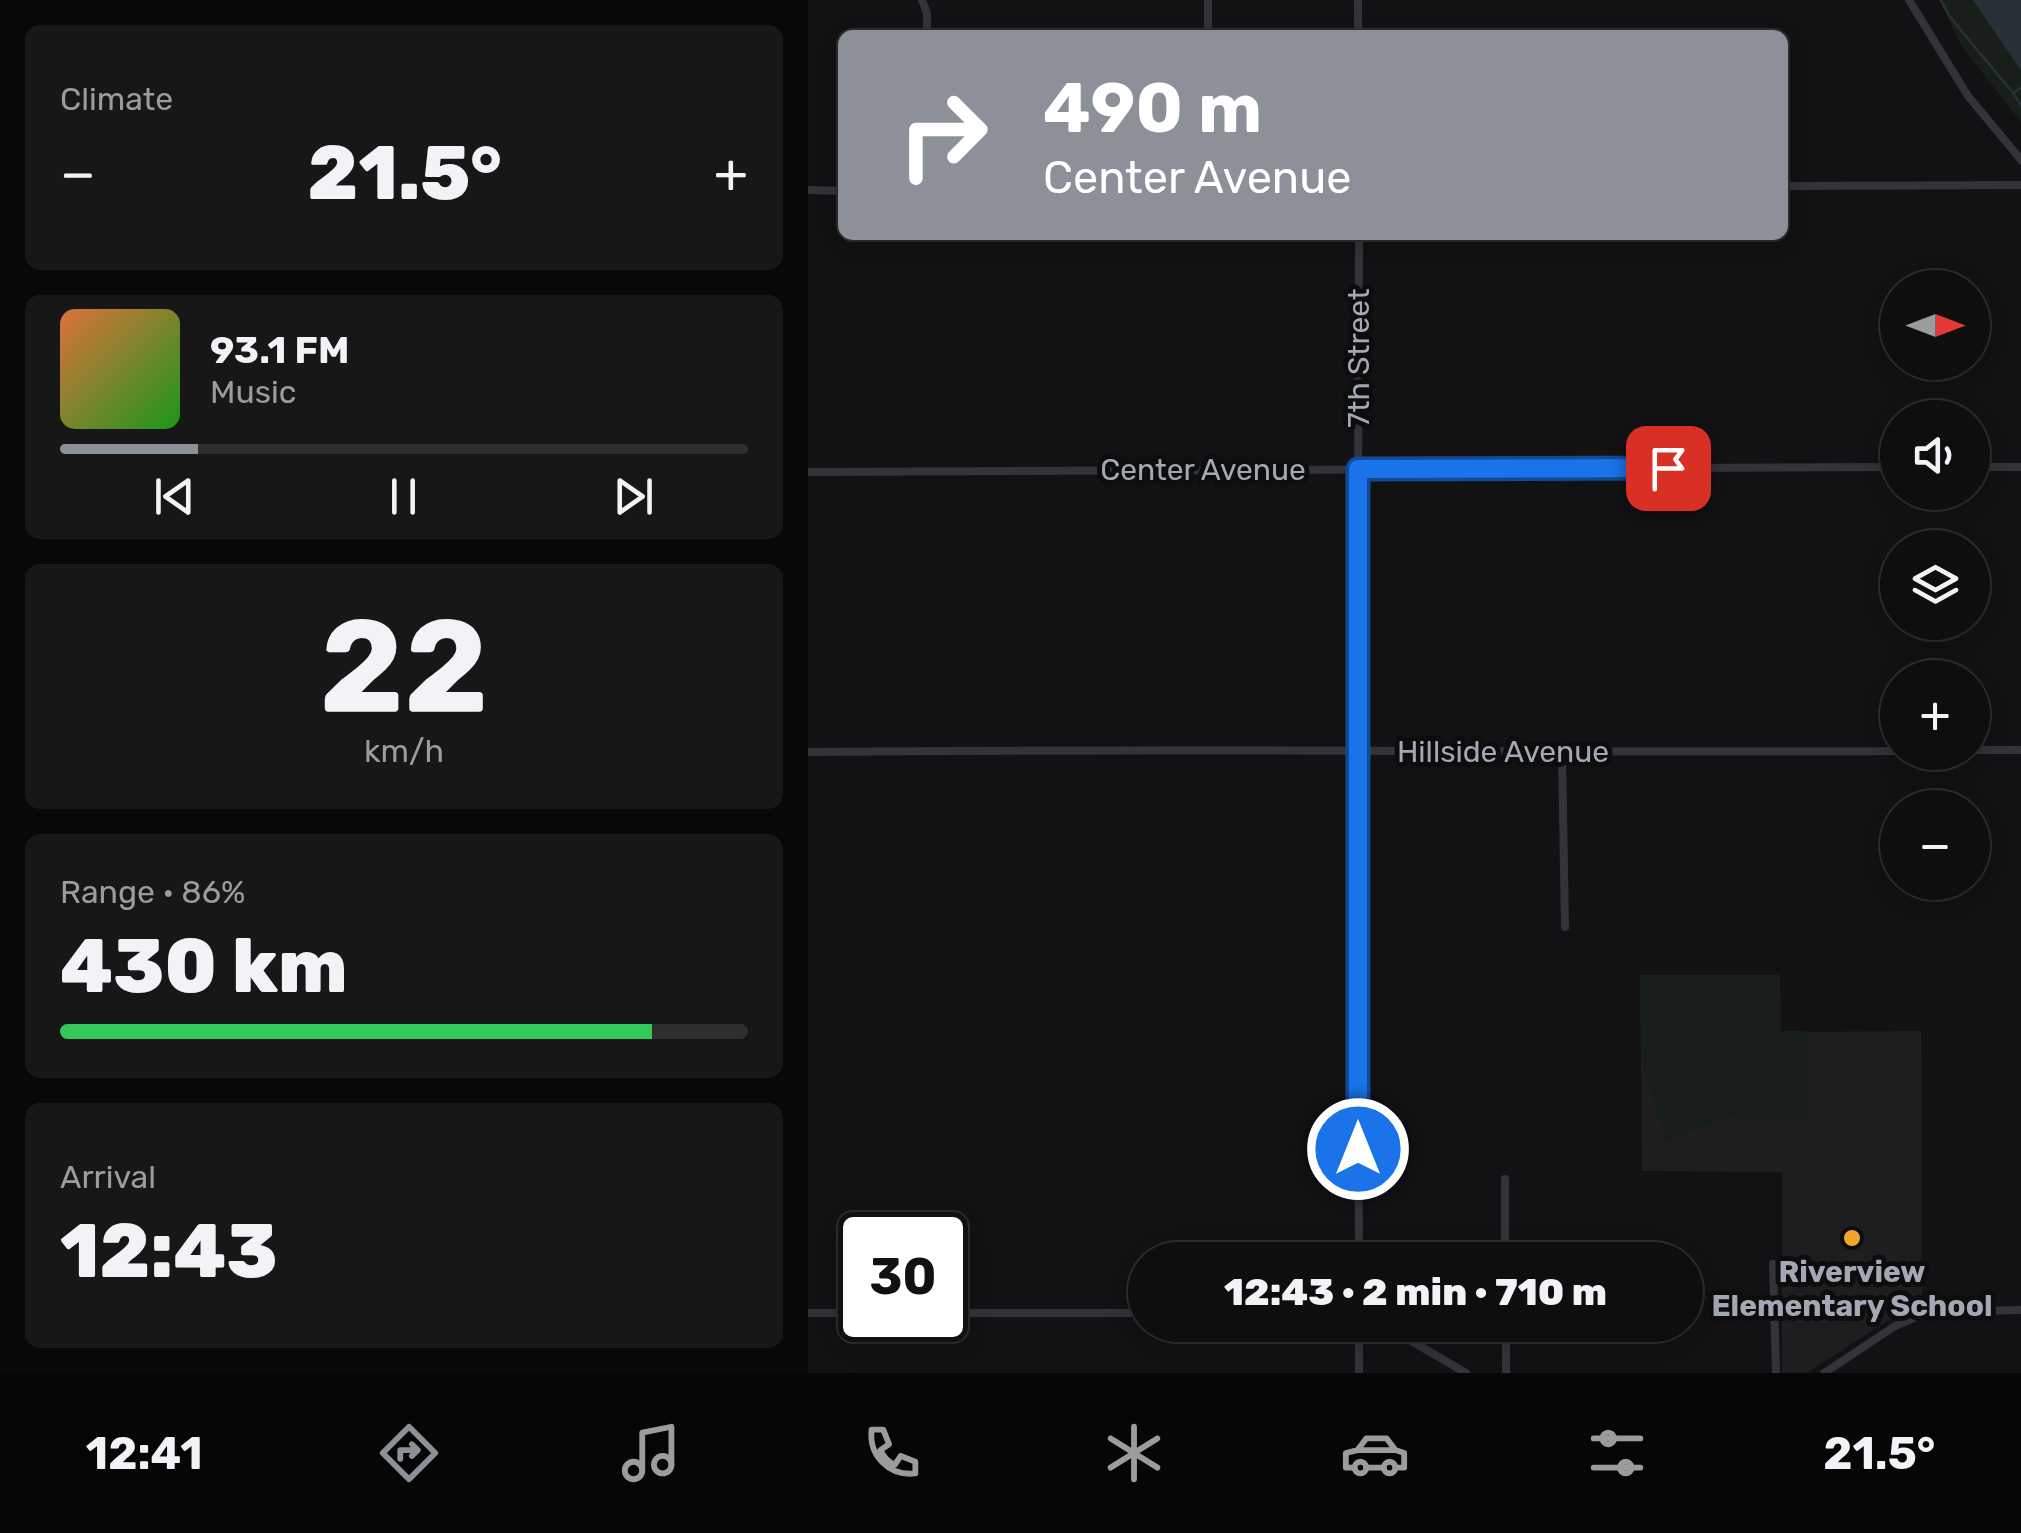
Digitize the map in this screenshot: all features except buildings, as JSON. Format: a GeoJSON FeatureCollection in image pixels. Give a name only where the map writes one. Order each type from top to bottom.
{"type":"FeatureCollection","features":[{"type":"Feature","properties":{"kind":"street"},"geometry":{"type":"LineString","coordinates":[[922,0],[927,30]]}},
{"type":"Feature","properties":{"kind":"street"},"geometry":{"type":"LineString","coordinates":[[1208,0],[1208,30]]}},
{"type":"Feature","properties":{"kind":"street"},"geometry":{"type":"LineString","coordinates":[[1358,0],[1358,30]]}},
{"type":"Feature","properties":{"kind":"street"},"geometry":{"type":"LineString","coordinates":[[1909,0],[1968,96],[2022,160]]}},
{"type":"Feature","properties":{"kind":"street"},"geometry":{"type":"LineString","coordinates":[[1788,186],[2022,185]]}},
{"type":"Feature","properties":{"kind":"street"},"geometry":{"type":"LineString","coordinates":[[808,190],[838,191]]}},
{"type":"Feature","properties":{"kind":"street","name":"7th Street"},"geometry":{"type":"LineString","coordinates":[[1358,1242],[1360,240]]}},
{"type":"Feature","properties":{"kind":"street"},"geometry":{"type":"LineString","coordinates":[[1990,467],[2022,467]]}},
{"type":"Feature","properties":{"kind":"street","name":"Center Avenue"},"geometry":{"type":"LineString","coordinates":[[808,472],[1880,468]]}},
{"type":"Feature","properties":{"kind":"street"},"geometry":{"type":"LineString","coordinates":[[1990,750],[2022,750]]}},
{"type":"Feature","properties":{"kind":"street","name":"Hillside Avenue"},"geometry":{"type":"LineString","coordinates":[[808,752],[1880,751]]}},
{"type":"Feature","properties":{"kind":"street"},"geometry":{"type":"LineString","coordinates":[[1562,752],[1565,927]]}},
{"type":"Feature","properties":{"kind":"street"},"geometry":{"type":"LineString","coordinates":[[1505,1179],[1506,1242]]}},
{"type":"Feature","properties":{"kind":"street"},"geometry":{"type":"LineString","coordinates":[[1773,1264],[1776,1373]]}},
{"type":"Feature","properties":{"kind":"street"},"geometry":{"type":"LineString","coordinates":[[1824,1373],[1895,1326],[1928,1312],[2022,1310]]}},
{"type":"Feature","properties":{"kind":"street"},"geometry":{"type":"LineString","coordinates":[[808,1313],[838,1313]]}},
{"type":"Feature","properties":{"kind":"street"},"geometry":{"type":"LineString","coordinates":[[968,1313],[1128,1313]]}},
{"type":"Feature","properties":{"kind":"street"},"geometry":{"type":"LineString","coordinates":[[1359,1342],[1359,1373]]}},
{"type":"Feature","properties":{"kind":"street"},"geometry":{"type":"LineString","coordinates":[[1413,1342],[1466,1373]]}},
{"type":"Feature","properties":{"kind":"street"},"geometry":{"type":"LineString","coordinates":[[1506,1342],[1506,1373]]}},
{"type":"Feature","properties":{"kind":"shaded area"},"geometry":{"type":"Polygon","coordinates":[[[1939,0],[2021,0],[2021,122],[1962,47],[1939,0]]]}},
{"type":"Feature","properties":{"kind":"shaded area"},"geometry":{"type":"Polygon","coordinates":[[[1973,0],[2021,0],[2021,70],[2016,63],[1973,0]]]}},
{"type":"Feature","properties":{"kind":"shaded area","name":"Riverview Elementary School"},"geometry":{"type":"Polygon","coordinates":[[[1640,975],[1780,975],[1781,1032],[1921,1031],[1922,1305],[1890,1319],[1807,1373],[1782,1373],[1782,1172],[1642,1171],[1640,975]]]}},
{"type":"Feature","properties":{"kind":"shaded area"},"geometry":{"type":"Polygon","coordinates":[[[1640,975],[1780,975],[1781,1031],[1806,1031],[1806,1119],[1727,1117],[1666,1142],[1641,1058],[1640,975]]]}},
{"type":"Feature","properties":{"kind":"waterway"},"geometry":{"type":"LineString","coordinates":[[1941,0],[1950,17],[2013,93]]}},
{"type":"Feature","properties":{"kind":"waterway"},"geometry":{"type":"LineString","coordinates":[[2022,87],[2013,93],[2022,107]]}},
{"type":"Feature","properties":{"kind":"place","name":"Riverview Elementary School"},"geometry":{"type":"Point","coordinates":[1852,1238]}},
{"type":"Feature","properties":{"kind":"route"},"geometry":{"type":"LineString","coordinates":[[1358,1149],[1358,469],[1668,468]]}}]}
